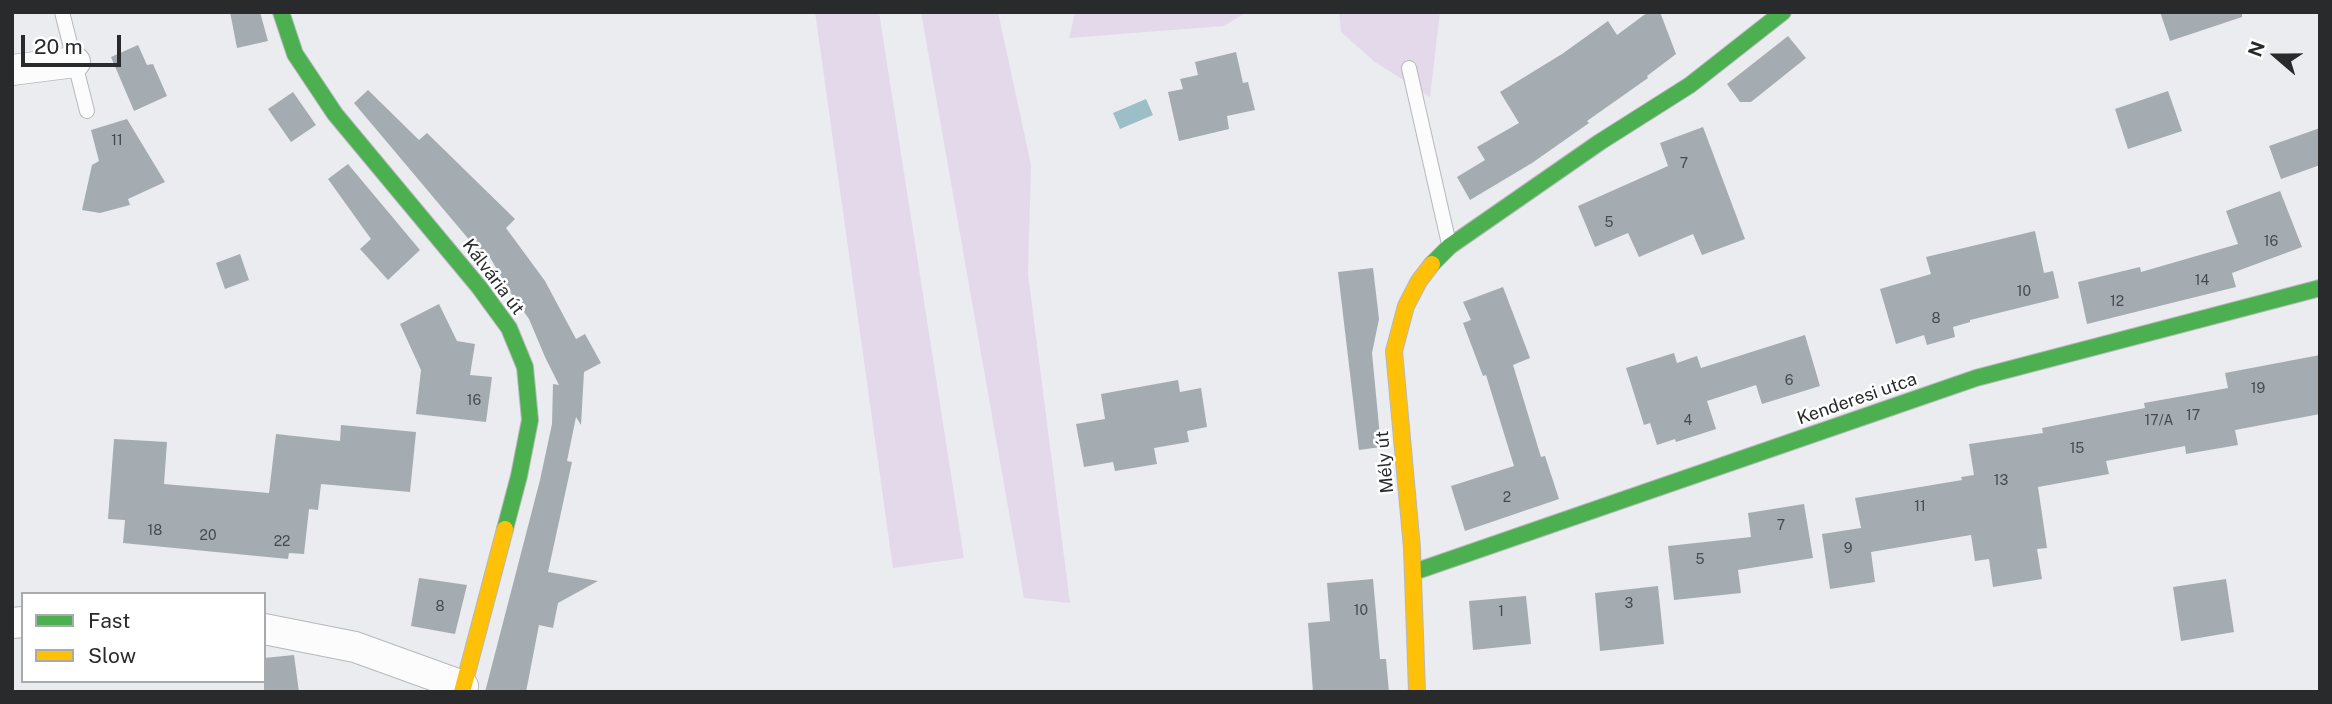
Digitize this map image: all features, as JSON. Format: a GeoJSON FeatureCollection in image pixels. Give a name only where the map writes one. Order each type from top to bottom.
{"type":"FeatureCollection","features":[{"type":"Feature","properties":{"kind":"street","name":"Kálvária út"},"geometry":{"type":"LineString","coordinates":[[281,12],[295,54],[335,114],[479,286],[509,328],[525,367],[530,420],[519,476],[463,689]]}},
{"type":"Feature","properties":{"kind":"street","name":"Mély út"},"geometry":{"type":"LineString","coordinates":[[1417,692],[1414,572],[1394,351],[1406,301],[1431,262],[1450,246],[1600,142],[1690,85],[1783,12]]}},
{"type":"Feature","properties":{"kind":"street"},"geometry":{"type":"LineString","coordinates":[[12,70],[75,62]]}},
{"type":"Feature","properties":{"kind":"street","name":"Kenderesi utca"},"geometry":{"type":"LineString","coordinates":[[1414,572],[1976,378],[2320,288]]}},
{"type":"Feature","properties":{"kind":"street"},"geometry":{"type":"LineString","coordinates":[[266,629],[355,647],[463,689]]}},
{"type":"Feature","properties":{"kind":"lane"},"geometry":{"type":"LineString","coordinates":[[62,12],[86,111]]}},
{"type":"Feature","properties":{"kind":"lane"},"geometry":{"type":"LineString","coordinates":[[1409,68],[1450,246]]}},
{"type":"Feature","properties":{"kind":"shaded area"},"geometry":{"type":"Polygon","coordinates":[[[815,12],[879,12],[964,558],[893,568],[815,12]]]}},
{"type":"Feature","properties":{"kind":"shaded area"},"geometry":{"type":"Polygon","coordinates":[[[921,12],[998,12],[1031,165],[1028,274],[1070,603],[1024,598],[921,12]]]}},
{"type":"Feature","properties":{"kind":"shaded area"},"geometry":{"type":"Polygon","coordinates":[[[1075,12],[1247,12],[1224,26],[1069,38],[1075,12]]]}},
{"type":"Feature","properties":{"kind":"shaded area"},"geometry":{"type":"Polygon","coordinates":[[[1339,12],[1440,12],[1430,97],[1375,62],[1341,32],[1339,12]]]}},
{"type":"Feature","properties":{"kind":"water"},"geometry":{"type":"Polygon","coordinates":[[[1146,99],[1153,115],[1120,129],[1113,113],[1146,99]]]}},
{"type":"Feature","properties":{"kind":"building"},"geometry":{"type":"Polygon","coordinates":[[[230,12],[260,12],[268,41],[237,48],[230,12]]]}},
{"type":"Feature","properties":{"kind":"building"},"geometry":{"type":"Polygon","coordinates":[[[1648,12],[1660,12],[1676,54],[1647,76],[1648,78],[1587,121],[1589,123],[1532,163],[1470,200],[1457,177],[1485,160],[1477,147],[1519,123],[1500,92],[1562,54],[1608,21],[1617,35],[1648,12]]]}},
{"type":"Feature","properties":{"kind":"building"},"geometry":{"type":"Polygon","coordinates":[[[2160,12],[2242,12],[2242,17],[2170,41],[2160,12]]]}},
{"type":"Feature","properties":{"kind":"building"},"geometry":{"type":"Polygon","coordinates":[[[1788,36],[1806,58],[1751,102],[1740,102],[1727,84],[1788,36]]]}},
{"type":"Feature","properties":{"kind":"building"},"geometry":{"type":"Polygon","coordinates":[[[138,45],[147,65],[153,64],[167,96],[134,111],[111,57],[138,45]]]}},
{"type":"Feature","properties":{"kind":"building"},"geometry":{"type":"Polygon","coordinates":[[[1236,52],[1243,83],[1248,82],[1255,110],[1227,116],[1229,129],[1179,141],[1168,92],[1183,89],[1180,79],[1198,75],[1195,62],[1236,52]]]}},
{"type":"Feature","properties":{"kind":"building"},"geometry":{"type":"Polygon","coordinates":[[[368,90],[419,140],[427,133],[515,219],[506,228],[545,281],[576,339],[585,334],[601,363],[584,372],[581,425],[576,417],[567,461],[572,462],[548,572],[598,581],[558,603],[553,628],[539,625],[526,692],[485,692],[540,480],[552,424],[553,384],[559,385],[529,319],[488,254],[487,261],[354,103],[368,90]]]}},
{"type":"Feature","properties":{"kind":"building"},"geometry":{"type":"Polygon","coordinates":[[[2168,91],[2182,131],[2128,149],[2115,109],[2168,91]]]}},
{"type":"Feature","properties":{"kind":"building"},"geometry":{"type":"Polygon","coordinates":[[[293,92],[316,125],[291,142],[268,109],[293,92]]]}},
{"type":"Feature","properties":{"kind":"building"},"geometry":{"type":"Polygon","coordinates":[[[127,119],[165,182],[128,199],[130,205],[100,213],[82,210],[92,165],[99,161],[91,130],[127,119]]]}},
{"type":"Feature","properties":{"kind":"building"},"geometry":{"type":"Polygon","coordinates":[[[1703,127],[1745,239],[1702,255],[1693,234],[1639,257],[1628,233],[1595,247],[1578,206],[1668,166],[1660,143],[1703,127]]]}},
{"type":"Feature","properties":{"kind":"building"},"geometry":{"type":"Polygon","coordinates":[[[2320,128],[2320,165],[2281,179],[2269,146],[2320,128]]]}},
{"type":"Feature","properties":{"kind":"building"},"geometry":{"type":"Polygon","coordinates":[[[348,164],[420,250],[388,280],[360,249],[371,239],[328,179],[348,164]]]}},
{"type":"Feature","properties":{"kind":"building"},"geometry":{"type":"Polygon","coordinates":[[[2280,191],[2302,247],[2232,273],[2236,287],[2087,324],[2078,282],[2140,267],[2141,272],[2238,244],[2226,211],[2280,191]]]}},
{"type":"Feature","properties":{"kind":"building"},"geometry":{"type":"Polygon","coordinates":[[[2035,231],[2044,273],[2053,271],[2059,298],[1970,320],[1953,327],[1955,337],[1927,345],[1924,335],[1896,344],[1880,289],[1931,274],[1926,257],[2035,231]]]}},
{"type":"Feature","properties":{"kind":"building"},"geometry":{"type":"Polygon","coordinates":[[[240,254],[249,280],[225,289],[216,263],[240,254]]]}},
{"type":"Feature","properties":{"kind":"building"},"geometry":{"type":"Polygon","coordinates":[[[1373,268],[1379,319],[1372,353],[1381,447],[1359,450],[1338,272],[1373,268]]]}},
{"type":"Feature","properties":{"kind":"building"},"geometry":{"type":"Polygon","coordinates":[[[1503,287],[1530,358],[1513,365],[1541,457],[1545,456],[1559,499],[1465,531],[1451,486],[1514,466],[1486,375],[1483,376],[1463,323],[1471,320],[1463,302],[1503,287]]]}},
{"type":"Feature","properties":{"kind":"building"},"geometry":{"type":"Polygon","coordinates":[[[439,304],[457,341],[475,344],[470,375],[492,377],[486,422],[416,414],[421,370],[400,324],[439,304]]]}},
{"type":"Feature","properties":{"kind":"building"},"geometry":{"type":"Polygon","coordinates":[[[1805,335],[1820,386],[1762,404],[1756,385],[1707,401],[1716,429],[1676,442],[1675,439],[1657,445],[1650,423],[1644,425],[1626,368],[1674,353],[1677,363],[1697,356],[1701,368],[1805,335]]]}},
{"type":"Feature","properties":{"kind":"building"},"geometry":{"type":"Polygon","coordinates":[[[2320,355],[2320,414],[2235,430],[2238,445],[2186,454],[2185,446],[2106,461],[2109,474],[2038,487],[2047,548],[2037,549],[2042,579],[1993,587],[1989,559],[1975,561],[1971,535],[1871,552],[1875,582],[1830,589],[1822,534],[1861,528],[1855,498],[1962,480],[1961,477],[1974,475],[1969,444],[2043,433],[2042,428],[2145,408],[2144,403],[2228,388],[2225,373],[2320,355]]]}},
{"type":"Feature","properties":{"kind":"building"},"geometry":{"type":"Polygon","coordinates":[[[1178,380],[1180,392],[1201,388],[1207,427],[1187,431],[1189,442],[1154,448],[1157,464],[1115,471],[1113,462],[1084,467],[1076,424],[1105,419],[1101,394],[1178,380]]]}},
{"type":"Feature","properties":{"kind":"building"},"geometry":{"type":"Polygon","coordinates":[[[341,425],[416,432],[410,492],[321,484],[318,510],[309,509],[304,554],[289,553],[288,559],[123,543],[125,520],[108,519],[114,439],[167,442],[164,484],[269,493],[276,434],[340,441],[341,425]]]}},
{"type":"Feature","properties":{"kind":"building"},"geometry":{"type":"Polygon","coordinates":[[[1804,504],[1813,558],[1738,570],[1741,593],[1674,600],[1668,546],[1751,537],[1748,513],[1804,504]]]}},
{"type":"Feature","properties":{"kind":"building"},"geometry":{"type":"Polygon","coordinates":[[[419,578],[467,585],[455,634],[411,626],[419,578]]]}},
{"type":"Feature","properties":{"kind":"building"},"geometry":{"type":"Polygon","coordinates":[[[1373,579],[1380,659],[1386,659],[1389,692],[1313,692],[1308,623],[1330,621],[1327,583],[1373,579]]]}},
{"type":"Feature","properties":{"kind":"building"},"geometry":{"type":"Polygon","coordinates":[[[2226,579],[2234,632],[2181,641],[2173,587],[2226,579]]]}},
{"type":"Feature","properties":{"kind":"building"},"geometry":{"type":"Polygon","coordinates":[[[1658,586],[1664,644],[1600,651],[1595,593],[1658,586]]]}},
{"type":"Feature","properties":{"kind":"building"},"geometry":{"type":"Polygon","coordinates":[[[1526,596],[1531,644],[1473,650],[1469,601],[1526,596]]]}},
{"type":"Feature","properties":{"kind":"building"},"geometry":{"type":"Polygon","coordinates":[[[294,655],[299,692],[264,692],[266,658],[294,655]]]}},
{"type":"Feature","properties":{"kind":"traffic: fast"},"geometry":{"type":"LineString","coordinates":[[281,12],[295,54],[335,114],[479,287],[509,328],[525,367],[530,420],[505,529]]}},
{"type":"Feature","properties":{"kind":"traffic: fast"},"geometry":{"type":"LineString","coordinates":[[1432,264],[1450,246],[1600,142],[1690,85],[1783,12]]}},
{"type":"Feature","properties":{"kind":"traffic: fast"},"geometry":{"type":"LineString","coordinates":[[1414,572],[1976,378],[2320,288]]}},
{"type":"Feature","properties":{"kind":"traffic: slow"},"geometry":{"type":"LineString","coordinates":[[1417,692],[1412,548],[1394,351],[1406,306],[1419,281],[1432,264]]}},
{"type":"Feature","properties":{"kind":"traffic: slow"},"geometry":{"type":"LineString","coordinates":[[462,692],[505,529]]}}]}
